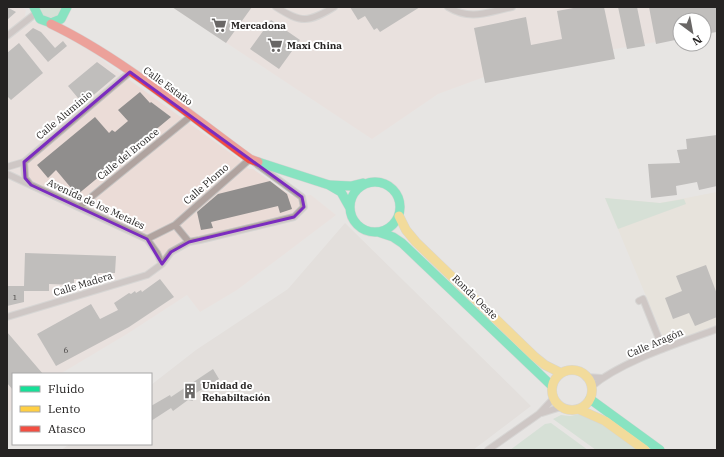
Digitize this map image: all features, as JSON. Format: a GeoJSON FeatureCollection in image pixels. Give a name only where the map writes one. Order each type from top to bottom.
{"type":"FeatureCollection","features":[{"type":"Feature","properties":{"kind":"main road"},"geometry":{"type":"LineString","coordinates":[[51,24],[57,22],[67,9]]}},
{"type":"Feature","properties":{"kind":"main road"},"geometry":{"type":"LineString","coordinates":[[67,9],[70,33]]}},
{"type":"Feature","properties":{"kind":"main road","name":"Calle Estaño"},"geometry":{"type":"LineString","coordinates":[[34,10],[40,20],[70,33],[130,72],[250,159],[329,185],[341,192],[350,208]]}},
{"type":"Feature","properties":{"kind":"main road"},"geometry":{"type":"LineString","coordinates":[[377,181],[392,187],[400,200],[399,216],[391,227],[378,232],[362,228],[352,216],[350,208],[351,199],[355,191],[369,182],[377,181]]}},
{"type":"Feature","properties":{"kind":"main road","name":"Calle Estaño"},"geometry":{"type":"LineString","coordinates":[[329,185],[351,186],[369,182]]}},
{"type":"Feature","properties":{"kind":"main road","name":"Ronda Oeste"},"geometry":{"type":"LineString","coordinates":[[399,216],[406,230],[416,242],[537,359],[561,373]]}},
{"type":"Feature","properties":{"kind":"main road","name":"Ronda Oeste"},"geometry":{"type":"LineString","coordinates":[[378,232],[393,237],[402,243],[552,386]]}},
{"type":"Feature","properties":{"kind":"main road"},"geometry":{"type":"LineString","coordinates":[[574,370],[586,377],[591,387],[590,399],[578,409],[572,410],[561,407],[553,399],[552,386],[554,381],[561,373],[574,370]]}},
{"type":"Feature","properties":{"kind":"main road"},"geometry":{"type":"LineString","coordinates":[[590,399],[660,450]]}},
{"type":"Feature","properties":{"kind":"main road"},"geometry":{"type":"LineString","coordinates":[[578,409],[589,412],[600,418],[645,450]]}},
{"type":"Feature","properties":{"kind":"street"},"geometry":{"type":"LineString","coordinates":[[276,7],[291,17],[305,20],[315,18],[334,7]]}},
{"type":"Feature","properties":{"kind":"street"},"geometry":{"type":"LineString","coordinates":[[448,7],[460,14],[472,15],[512,7]]}},
{"type":"Feature","properties":{"kind":"street"},"geometry":{"type":"LineString","coordinates":[[7,36],[34,10]]}},
{"type":"Feature","properties":{"kind":"street","name":"Calle Aluminio"},"geometry":{"type":"LineString","coordinates":[[7,167],[24,162],[130,72]]}},
{"type":"Feature","properties":{"kind":"street","name":"Calle del Bronce"},"geometry":{"type":"LineString","coordinates":[[79,207],[190,116]]}},
{"type":"Feature","properties":{"kind":"street","name":"Calle Estaño"},"geometry":{"type":"LineString","coordinates":[[189,242],[294,217],[304,207],[302,197],[250,159]]}},
{"type":"Feature","properties":{"kind":"street","name":"Calle Plomo"},"geometry":{"type":"LineString","coordinates":[[174,224],[250,159]]}},
{"type":"Feature","properties":{"kind":"street"},"geometry":{"type":"LineString","coordinates":[[24,162],[25,178],[31,185]]}},
{"type":"Feature","properties":{"kind":"street","name":"Avenida de los Metales"},"geometry":{"type":"LineString","coordinates":[[7,174],[147,239],[174,224]]}},
{"type":"Feature","properties":{"kind":"street"},"geometry":{"type":"LineString","coordinates":[[174,224],[189,242]]}},
{"type":"Feature","properties":{"kind":"street"},"geometry":{"type":"LineString","coordinates":[[147,239],[157,253],[162,264]]}},
{"type":"Feature","properties":{"kind":"street","name":"Calle Madera"},"geometry":{"type":"LineString","coordinates":[[7,317],[147,275],[162,264],[171,252],[189,242]]}},
{"type":"Feature","properties":{"kind":"street"},"geometry":{"type":"LineString","coordinates":[[639,300],[643,299],[663,349]]}},
{"type":"Feature","properties":{"kind":"street","name":"Calle Aragón"},"geometry":{"type":"LineString","coordinates":[[591,387],[602,378],[663,349],[717,329]]}},
{"type":"Feature","properties":{"kind":"street","name":"Calle Aragón"},"geometry":{"type":"LineString","coordinates":[[586,377],[602,378]]}},
{"type":"Feature","properties":{"kind":"street"},"geometry":{"type":"LineString","coordinates":[[488,450],[539,414],[553,399]]}},
{"type":"Feature","properties":{"kind":"street"},"geometry":{"type":"LineString","coordinates":[[539,414],[561,407]]}},
{"type":"Feature","properties":{"kind":"highlighted area"},"geometry":{"type":"Polygon","coordinates":[[[130,72],[302,197],[304,207],[294,217],[189,242],[171,252],[162,264],[147,239],[31,185],[25,178],[24,162],[130,72]]]}},
{"type":"Feature","properties":{"kind":"shaded area"},"geometry":{"type":"Polygon","coordinates":[[[7,7],[21,7],[26,10],[25,15],[32,22],[71,34],[110,66],[236,157],[249,169],[253,169],[292,196],[311,195],[336,215],[237,290],[200,312],[187,295],[127,334],[62,373],[12,373],[12,410],[7,413],[7,7]]]}},
{"type":"Feature","properties":{"kind":"shaded area"},"geometry":{"type":"Polygon","coordinates":[[[172,7],[717,7],[717,31],[712,27],[712,12],[672,12],[672,39],[514,66],[438,94],[372,139],[172,7]]]}},
{"type":"Feature","properties":{"kind":"shaded area"},"geometry":{"type":"Polygon","coordinates":[[[717,192],[717,325],[666,344],[605,198],[660,203],[717,192]]]}},
{"type":"Feature","properties":{"kind":"shaded area"},"geometry":{"type":"Polygon","coordinates":[[[345,223],[531,406],[473,450],[61,450],[68,445],[152,445],[152,384],[196,350],[288,289],[345,223]]]}},
{"type":"Feature","properties":{"kind":"green space"},"geometry":{"type":"Polygon","coordinates":[[[37,7],[62,7],[58,15],[53,17],[44,17],[37,7]]]}},
{"type":"Feature","properties":{"kind":"green space"},"geometry":{"type":"Polygon","coordinates":[[[605,198],[660,203],[684,199],[686,204],[618,229],[605,198]]]}},
{"type":"Feature","properties":{"kind":"green space"},"geometry":{"type":"Polygon","coordinates":[[[580,414],[595,419],[638,450],[596,450],[553,419],[561,415],[570,416],[580,414]]]}},
{"type":"Feature","properties":{"kind":"green space"},"geometry":{"type":"Polygon","coordinates":[[[551,423],[588,450],[510,450],[545,424],[551,423]]]}},
{"type":"Feature","properties":{"kind":"building"},"geometry":{"type":"Polygon","coordinates":[[[7,7],[16,12],[7,20],[7,7]]]}},
{"type":"Feature","properties":{"kind":"building","name":"Mercadona"},"geometry":{"type":"Polygon","coordinates":[[[172,7],[252,7],[226,43],[172,7]]]}},
{"type":"Feature","properties":{"kind":"building"},"geometry":{"type":"Polygon","coordinates":[[[350,7],[420,7],[380,32],[377,28],[374,30],[365,16],[358,20],[350,7]]]}},
{"type":"Feature","properties":{"kind":"building"},"geometry":{"type":"Polygon","coordinates":[[[579,7],[604,7],[615,59],[485,83],[474,28],[526,17],[531,45],[562,39],[557,11],[579,7]]]}},
{"type":"Feature","properties":{"kind":"building"},"geometry":{"type":"Polygon","coordinates":[[[618,7],[637,7],[645,46],[627,49],[618,7]]]}},
{"type":"Feature","properties":{"kind":"building"},"geometry":{"type":"Polygon","coordinates":[[[649,7],[717,7],[717,32],[712,33],[712,12],[672,12],[672,41],[656,44],[649,7]]]}},
{"type":"Feature","properties":{"kind":"building","name":"Maxi China"},"geometry":{"type":"Polygon","coordinates":[[[271,20],[300,40],[279,69],[250,49],[271,20]]]}},
{"type":"Feature","properties":{"kind":"building"},"geometry":{"type":"Polygon","coordinates":[[[33,28],[41,32],[55,48],[63,41],[67,46],[48,62],[25,35],[33,28]]]}},
{"type":"Feature","properties":{"kind":"building"},"geometry":{"type":"Polygon","coordinates":[[[19,43],[43,73],[11,100],[7,96],[7,53],[19,43]]]}},
{"type":"Feature","properties":{"kind":"building"},"geometry":{"type":"Polygon","coordinates":[[[97,62],[116,76],[83,104],[68,86],[97,62]]]}},
{"type":"Feature","properties":{"kind":"building"},"geometry":{"type":"Polygon","coordinates":[[[140,92],[150,103],[151,102],[171,117],[77,195],[56,170],[48,178],[37,165],[95,117],[109,133],[112,130],[115,132],[128,121],[118,110],[140,92]]]}},
{"type":"Feature","properties":{"kind":"building"},"geometry":{"type":"Polygon","coordinates":[[[717,135],[717,186],[699,190],[697,182],[676,186],[677,195],[651,198],[648,164],[680,163],[677,150],[687,149],[686,139],[717,135]]]}},
{"type":"Feature","properties":{"kind":"building"},"geometry":{"type":"Polygon","coordinates":[[[270,181],[287,194],[292,209],[280,213],[278,206],[211,222],[213,228],[201,230],[197,212],[218,194],[270,181]]]}},
{"type":"Feature","properties":{"kind":"building"},"geometry":{"type":"Polygon","coordinates":[[[25,253],[116,256],[115,273],[98,273],[97,279],[74,279],[74,285],[49,284],[49,291],[24,291],[24,302],[7,306],[7,286],[24,286],[25,253]]]}},
{"type":"Feature","properties":{"kind":"building"},"geometry":{"type":"Polygon","coordinates":[[[706,265],[717,294],[717,317],[695,326],[689,313],[673,319],[665,298],[682,291],[676,276],[706,265]]]}},
{"type":"Feature","properties":{"kind":"building"},"geometry":{"type":"Polygon","coordinates":[[[160,279],[174,297],[129,327],[56,366],[37,334],[91,304],[100,319],[118,310],[114,303],[129,293],[131,294],[135,291],[136,293],[141,290],[142,292],[160,279]]]}},
{"type":"Feature","properties":{"kind":"building"},"geometry":{"type":"Polygon","coordinates":[[[7,332],[42,373],[12,373],[12,389],[7,383],[7,332]]]}},
{"type":"Feature","properties":{"kind":"building","name":"Unidad de Rehabiltación"},"geometry":{"type":"Polygon","coordinates":[[[213,369],[219,379],[191,396],[193,401],[188,400],[173,411],[171,408],[152,420],[152,405],[170,395],[171,397],[213,369]]]}},
{"type":"Feature","properties":{"kind":"traffic: fast"},"geometry":{"type":"LineString","coordinates":[[34,7],[40,19],[51,23],[61,19],[67,7]]}},
{"type":"Feature","properties":{"kind":"traffic: fast"},"geometry":{"type":"LineString","coordinates":[[258,162],[329,185],[341,192],[350,208]]}},
{"type":"Feature","properties":{"kind":"traffic: fast"},"geometry":{"type":"LineString","coordinates":[[370,182],[380,182],[393,189],[400,202],[400,207],[400,212],[393,225],[380,232],[370,232],[361,228],[354,221],[350,212],[350,202],[354,193],[361,186],[370,182]]}},
{"type":"Feature","properties":{"kind":"traffic: fast"},"geometry":{"type":"LineString","coordinates":[[330,185],[351,186],[363,183]]}},
{"type":"Feature","properties":{"kind":"traffic: fast"},"geometry":{"type":"LineString","coordinates":[[378,232],[393,237],[402,243],[552,386]]}},
{"type":"Feature","properties":{"kind":"traffic: fast"},"geometry":{"type":"LineString","coordinates":[[590,399],[660,450]]}},
{"type":"Feature","properties":{"kind":"traffic: slow"},"geometry":{"type":"LineString","coordinates":[[399,216],[406,230],[416,242],[535,357],[545,365],[561,373]]}},
{"type":"Feature","properties":{"kind":"traffic: slow"},"geometry":{"type":"LineString","coordinates":[[568,370],[576,370],[583,373],[589,379],[592,390],[589,401],[583,407],[576,410],[568,410],[561,407],[555,401],[552,394],[552,386],[555,379],[561,373],[568,370]]}},
{"type":"Feature","properties":{"kind":"traffic: slow"},"geometry":{"type":"LineString","coordinates":[[578,409],[605,421],[645,450]]}},
{"type":"Feature","properties":{"kind":"traffic: jam"},"geometry":{"type":"LineString","coordinates":[[51,24],[77,37],[128,69],[250,159],[258,162]]}},
{"type":"Feature","properties":{"kind":"place","name":"Mercadona"},"geometry":{"type":"Point","coordinates":[219,25]}},
{"type":"Feature","properties":{"kind":"place","name":"Maxi China"},"geometry":{"type":"Point","coordinates":[275,45]}},
{"type":"Feature","properties":{"kind":"place","name":"Unidad de Rehabiltación"},"geometry":{"type":"Point","coordinates":[190,391]}}]}
